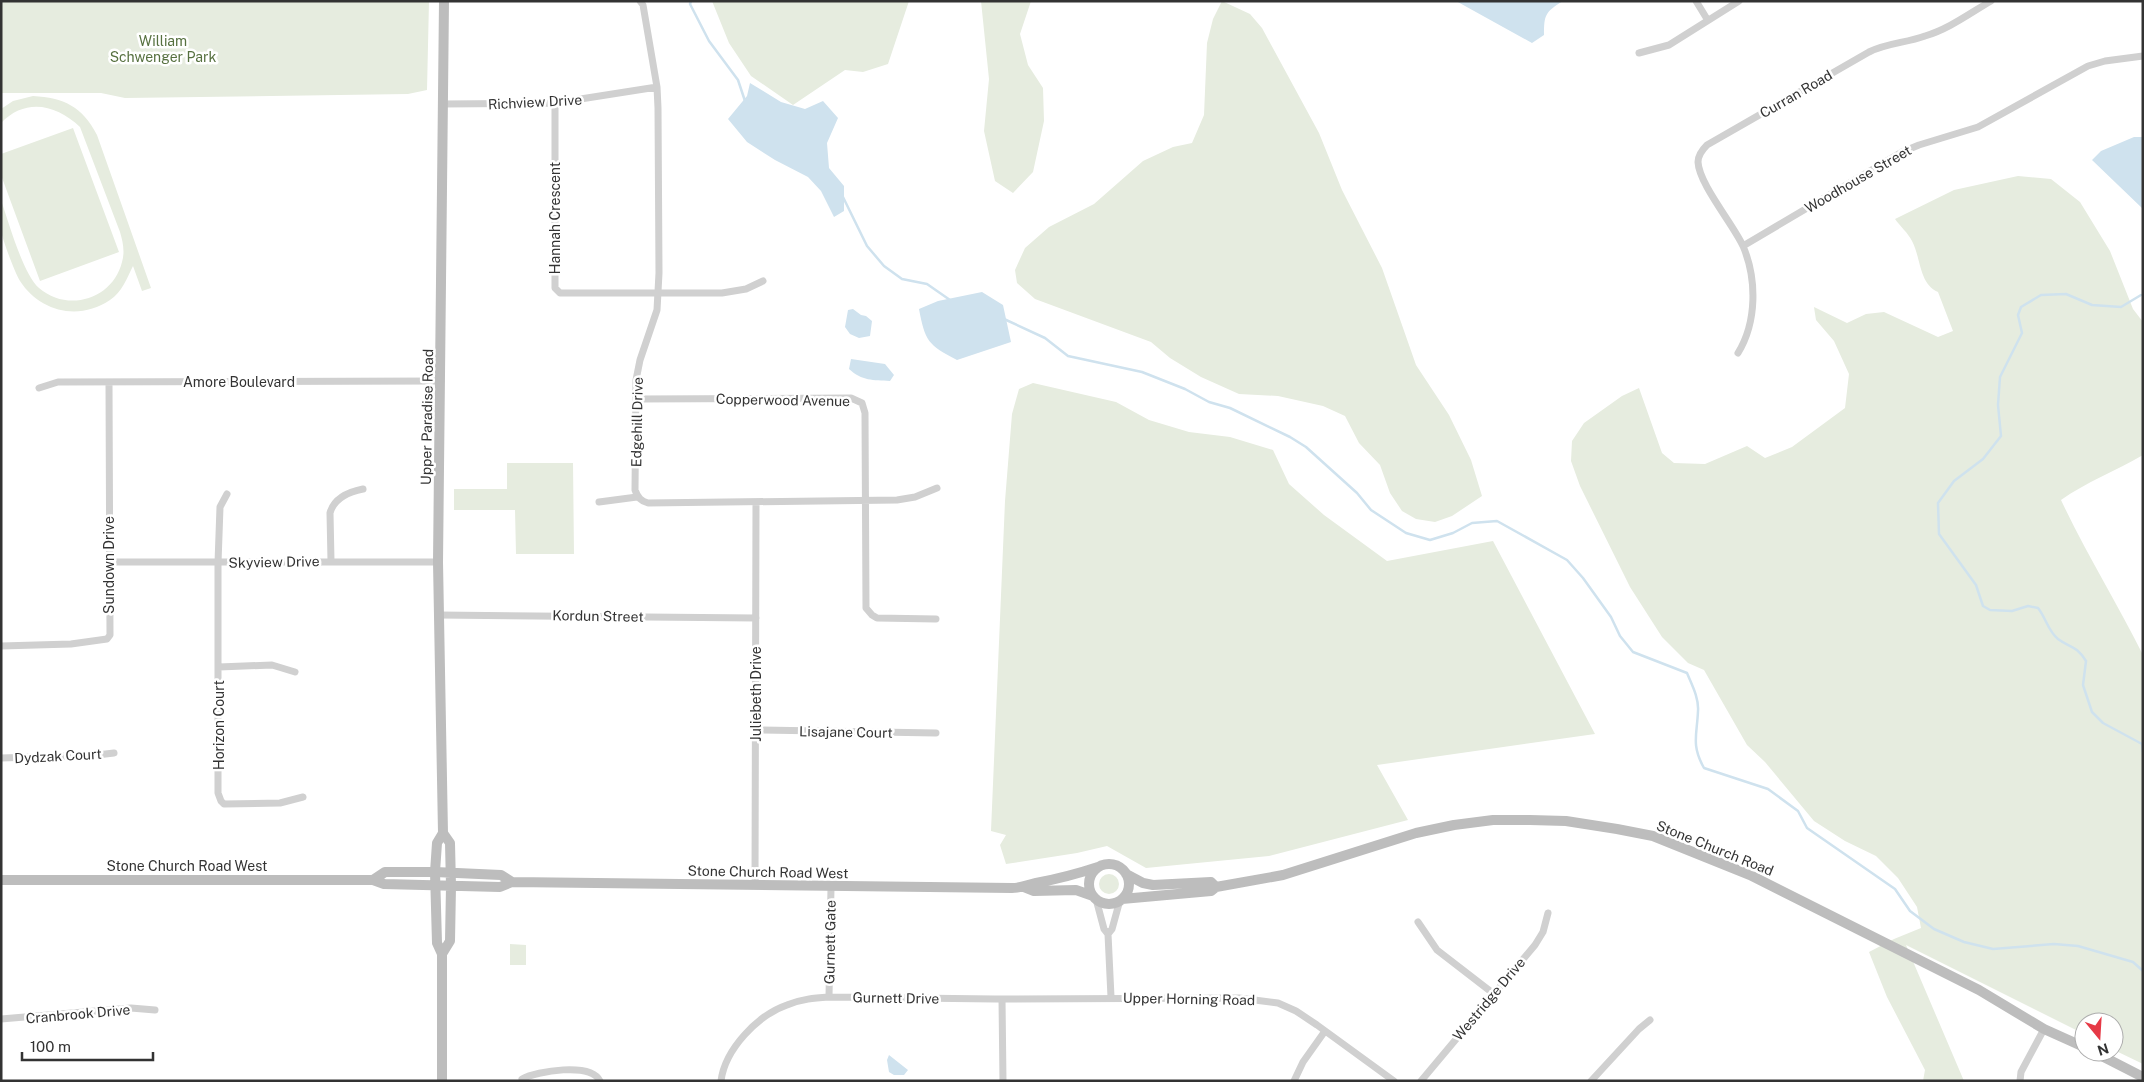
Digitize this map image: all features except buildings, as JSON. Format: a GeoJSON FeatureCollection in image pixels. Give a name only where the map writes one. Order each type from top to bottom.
{"type":"FeatureCollection","features":[{"type":"Feature","properties":{"kind":"main road","name":"Upper Paradise Road"},"geometry":{"type":"LineString","coordinates":[[442,954],[450,941],[451,886],[450,844],[443,833],[438,562],[444,1]]}},
{"type":"Feature","properties":{"kind":"main road","name":"Stone Church Road"},"geometry":{"type":"LineString","coordinates":[[1121,900],[1211,891],[1216,886],[1283,875],[1416,833],[1454,825],[1493,820],[1566,821],[1653,836],[1750,875],[1979,990],[2044,1029],[2074,1042]]}},
{"type":"Feature","properties":{"kind":"main road","name":"Upper Paradise Road"},"geometry":{"type":"LineString","coordinates":[[442,1081],[442,954],[437,943],[435,872],[437,843],[443,833]]}},
{"type":"Feature","properties":{"kind":"main road"},"geometry":{"type":"LineString","coordinates":[[1114,864],[1120,867],[1126,874],[1129,887],[1121,900],[1106,904],[1076,890],[1034,891],[1024,888],[1114,864]]}},
{"type":"Feature","properties":{"kind":"main road"},"geometry":{"type":"LineString","coordinates":[[1095,898],[1089,887],[1089,880],[1093,871],[1098,867]]}},
{"type":"Feature","properties":{"kind":"main road","name":"Stone Church Road West"},"geometry":{"type":"LineString","coordinates":[[373,880],[385,872],[435,872],[500,874],[512,882]]}},
{"type":"Feature","properties":{"kind":"main road","name":"Stone Church Road"},"geometry":{"type":"LineString","coordinates":[[1126,874],[1143,883],[1153,885],[1211,882],[1216,886]]}},
{"type":"Feature","properties":{"kind":"main road","name":"Stone Church Road West"},"geometry":{"type":"LineString","coordinates":[[1,880],[373,880],[384,884],[500,887],[512,882],[1024,888]]}},
{"type":"Feature","properties":{"kind":"main road"},"geometry":{"type":"LineString","coordinates":[[2114,1062],[2143,1077]]}},
{"type":"Feature","properties":{"kind":"street","name":"Edgehill Drive"},"geometry":{"type":"LineString","coordinates":[[638,497],[635,490],[636,380],[640,360],[654,323],[658,293],[659,125],[657,87],[643,5],[640,1]]}},
{"type":"Feature","properties":{"kind":"street"},"geometry":{"type":"LineString","coordinates":[[1696,1],[1707,20]]}},
{"type":"Feature","properties":{"kind":"street"},"geometry":{"type":"LineString","coordinates":[[1639,54],[1669,44],[1739,1]]}},
{"type":"Feature","properties":{"kind":"street","name":"Curran Road"},"geometry":{"type":"LineString","coordinates":[[1738,353],[1745,342],[1751,323],[1753,296],[1750,275],[1743,246],[1699,167],[1698,160],[1701,151],[1707,145],[1869,52],[1889,44],[1916,39],[1936,32],[1991,1]]}},
{"type":"Feature","properties":{"kind":"street","name":"Woodhouse Street"},"geometry":{"type":"LineString","coordinates":[[1743,246],[1908,148],[1978,127],[2088,66],[2105,61],[2143,56]]}},
{"type":"Feature","properties":{"kind":"street","name":"Richview Drive"},"geometry":{"type":"LineString","coordinates":[[442,104],[555,103],[657,87]]}},
{"type":"Feature","properties":{"kind":"street","name":"Hannah Crescent"},"geometry":{"type":"LineString","coordinates":[[555,103],[555,288],[560,293],[722,293],[746,289],[763,282]]}},
{"type":"Feature","properties":{"kind":"street","name":"Amore Boulevard"},"geometry":{"type":"LineString","coordinates":[[39,388],[52,383],[441,381]]}},
{"type":"Feature","properties":{"kind":"street","name":"Sundown Drive"},"geometry":{"type":"LineString","coordinates":[[1,646],[71,644],[107,639],[112,630],[110,624],[109,383]]}},
{"type":"Feature","properties":{"kind":"street","name":"Copperwood Avenue"},"geometry":{"type":"LineString","coordinates":[[636,399],[850,398],[862,403],[865,413],[866,500]]}},
{"type":"Feature","properties":{"kind":"street"},"geometry":{"type":"LineString","coordinates":[[599,502],[638,497],[648,503],[756,504],[908,499],[937,488]]}},
{"type":"Feature","properties":{"kind":"street"},"geometry":{"type":"LineString","coordinates":[[331,561],[330,513],[332,506],[340,498],[351,492],[363,490]]}},
{"type":"Feature","properties":{"kind":"street","name":"Horizon Court"},"geometry":{"type":"LineString","coordinates":[[226,494],[220,506],[218,563],[218,793],[221,802],[229,804],[280,803],[303,797]]}},
{"type":"Feature","properties":{"kind":"street"},"geometry":{"type":"LineString","coordinates":[[866,500],[867,610],[878,618],[936,619]]}},
{"type":"Feature","properties":{"kind":"street","name":"Juliebeth Drive"},"geometry":{"type":"LineString","coordinates":[[755,885],[756,504]]}},
{"type":"Feature","properties":{"kind":"street","name":"Skyview Drive"},"geometry":{"type":"LineString","coordinates":[[110,562],[438,562]]}},
{"type":"Feature","properties":{"kind":"street","name":"Kordun Street"},"geometry":{"type":"LineString","coordinates":[[439,615],[756,618]]}},
{"type":"Feature","properties":{"kind":"street"},"geometry":{"type":"LineString","coordinates":[[219,667],[272,666],[296,672]]}},
{"type":"Feature","properties":{"kind":"street","name":"Lisajane Court"},"geometry":{"type":"LineString","coordinates":[[756,730],[936,733]]}},
{"type":"Feature","properties":{"kind":"street","name":"Dydzak Court"},"geometry":{"type":"LineString","coordinates":[[1,758],[97,756],[114,753]]}},
{"type":"Feature","properties":{"kind":"street","name":"Gurnett Gate"},"geometry":{"type":"LineString","coordinates":[[829,997],[830,887]]}},
{"type":"Feature","properties":{"kind":"street"},"geometry":{"type":"LineString","coordinates":[[1095,898],[1104,929],[1108,934],[1111,997]]}},
{"type":"Feature","properties":{"kind":"street"},"geometry":{"type":"LineString","coordinates":[[1108,934],[1112,929],[1121,900]]}},
{"type":"Feature","properties":{"kind":"street","name":"Westridge Drive"},"geometry":{"type":"LineString","coordinates":[[1421,1081],[1535,945],[1543,932],[1548,912]]}},
{"type":"Feature","properties":{"kind":"street"},"geometry":{"type":"LineString","coordinates":[[1418,922],[1437,950],[1494,994]]}},
{"type":"Feature","properties":{"kind":"street","name":"Gurnett Drive"},"geometry":{"type":"LineString","coordinates":[[720,1081],[732,1052],[750,1030],[766,1016],[785,1005],[806,998],[1002,999],[1111,997]]}},
{"type":"Feature","properties":{"kind":"street","name":"Upper Horning Road"},"geometry":{"type":"LineString","coordinates":[[1111,997],[1239,998],[1278,1003],[1296,1011],[1394,1081]]}},
{"type":"Feature","properties":{"kind":"street"},"geometry":{"type":"LineString","coordinates":[[1002,999],[1003,1081]]}},
{"type":"Feature","properties":{"kind":"street","name":"Cranbrook Drive"},"geometry":{"type":"LineString","coordinates":[[1,1019],[131,1008],[155,1010]]}},
{"type":"Feature","properties":{"kind":"street"},"geometry":{"type":"LineString","coordinates":[[1592,1081],[1639,1029],[1650,1020]]}},
{"type":"Feature","properties":{"kind":"street"},"geometry":{"type":"LineString","coordinates":[[2020,1081],[2021,1072],[2044,1029]]}},
{"type":"Feature","properties":{"kind":"street"},"geometry":{"type":"LineString","coordinates":[[1294,1081],[1303,1062],[1325,1031]]}},
{"type":"Feature","properties":{"kind":"street"},"geometry":{"type":"LineString","coordinates":[[522,1079],[532,1074],[552,1070],[588,1071],[598,1077],[600,1081]]}},
{"type":"Feature","properties":{"kind":"green space","name":"William Schwenger Park"},"geometry":{"type":"Polygon","coordinates":[[[1,1],[429,1],[427,90],[408,94],[125,98],[101,93],[1,93],[1,1]]]}},
{"type":"Feature","properties":{"kind":"green space"},"geometry":{"type":"Polygon","coordinates":[[[712,1],[909,1],[888,64],[863,72],[845,70],[793,105],[751,76],[729,43],[712,1]]]}},
{"type":"Feature","properties":{"kind":"green space"},"geometry":{"type":"Polygon","coordinates":[[[981,1],[1031,1],[1020,34],[1028,65],[1043,88],[1044,121],[1033,172],[1013,193],[995,181],[984,131],[989,79],[981,1]]]}},
{"type":"Feature","properties":{"kind":"green space"},"geometry":{"type":"Polygon","coordinates":[[[1222,1],[1250,14],[1262,28],[1319,133],[1342,190],[1382,268],[1416,365],[1449,415],[1471,460],[1482,496],[1452,516],[1435,522],[1416,519],[1402,511],[1390,493],[1380,465],[1359,443],[1345,416],[1323,406],[1278,396],[1239,394],[1201,377],[1170,358],[1151,342],[1035,299],[1017,283],[1015,270],[1025,248],[1049,227],[1094,204],[1143,161],[1173,147],[1192,143],[1204,115],[1207,43],[1213,19],[1222,1]]]}},
{"type":"Feature","properties":{"kind":"green space"},"geometry":{"type":"Polygon","coordinates":[[[33,96],[54,99],[71,105],[91,125],[97,135],[151,288],[142,291],[133,266],[121,289],[110,300],[86,310],[73,311],[61,310],[38,300],[28,292],[20,281],[9,257],[1,231],[1,200],[27,272],[39,288],[51,296],[63,300],[76,301],[99,293],[117,275],[123,254],[120,232],[80,127],[61,113],[41,107],[21,110],[1,123],[1,109],[13,101],[33,96]]]}},
{"type":"Feature","properties":{"kind":"green space"},"geometry":{"type":"Polygon","coordinates":[[[73,128],[119,252],[40,281],[1,175],[1,154],[73,128]]]}},
{"type":"Feature","properties":{"kind":"green space"},"geometry":{"type":"Polygon","coordinates":[[[2018,176],[2051,179],[2080,202],[2110,251],[2133,309],[2143,322],[2143,455],[2061,500],[2143,655],[2143,1064],[2124,1055],[2124,1012],[2074,1012],[2074,1029],[1906,945],[1964,1081],[1923,1081],[1925,1070],[1887,997],[1869,952],[1921,928],[1917,907],[1898,878],[1876,856],[1845,841],[1814,821],[1765,762],[1747,745],[1704,670],[1688,663],[1662,637],[1630,587],[1580,486],[1571,461],[1572,441],[1584,423],[1622,396],[1639,388],[1662,453],[1674,463],[1705,464],[1747,446],[1765,458],[1792,447],[1845,408],[1849,374],[1834,341],[1816,320],[1814,307],[1847,323],[1866,314],[1884,312],[1938,337],[1953,331],[1938,292],[1927,283],[1924,277],[1912,241],[1895,219],[1954,190],[2018,176]]]}},
{"type":"Feature","properties":{"kind":"green space"},"geometry":{"type":"Polygon","coordinates":[[[1033,383],[1116,402],[1149,420],[1189,432],[1230,437],[1273,450],[1289,484],[1324,515],[1387,561],[1493,541],[1595,734],[1377,765],[1408,820],[1269,856],[1146,868],[1107,846],[1077,853],[1006,864],[1000,845],[1006,835],[991,831],[1005,501],[1012,414],[1019,389],[1033,383]]]}},
{"type":"Feature","properties":{"kind":"green space"},"geometry":{"type":"Polygon","coordinates":[[[507,463],[573,463],[574,554],[516,554],[515,510],[454,510],[454,489],[507,489],[507,463]]]}},
{"type":"Feature","properties":{"kind":"green space"},"geometry":{"type":"Polygon","coordinates":[[[1109,874],[1116,877],[1119,884],[1116,891],[1109,894],[1102,891],[1099,884],[1102,877],[1109,874]]]}},
{"type":"Feature","properties":{"kind":"green space"},"geometry":{"type":"Polygon","coordinates":[[[510,944],[526,945],[526,965],[510,965],[510,944]]]}},
{"type":"Feature","properties":{"kind":"water"},"geometry":{"type":"Polygon","coordinates":[[[1456,1],[1563,1],[1549,11],[1545,18],[1544,35],[1532,43],[1456,1]]]}},
{"type":"Feature","properties":{"kind":"water"},"geometry":{"type":"Polygon","coordinates":[[[750,83],[781,102],[805,109],[823,101],[838,118],[827,143],[829,168],[844,186],[844,211],[834,217],[821,191],[808,177],[775,160],[747,142],[728,119],[747,96],[750,83]]]}},
{"type":"Feature","properties":{"kind":"water"},"geometry":{"type":"Polygon","coordinates":[[[2134,137],[2143,137],[2143,209],[2092,160],[2101,151],[2134,137]]]}},
{"type":"Feature","properties":{"kind":"water"},"geometry":{"type":"Polygon","coordinates":[[[982,292],[1003,305],[1011,342],[957,360],[929,341],[923,328],[919,309],[938,301],[982,292]]]}},
{"type":"Feature","properties":{"kind":"water"},"geometry":{"type":"Polygon","coordinates":[[[853,309],[872,321],[870,336],[859,338],[850,334],[845,327],[848,310],[853,309]]]}},
{"type":"Feature","properties":{"kind":"water"},"geometry":{"type":"Polygon","coordinates":[[[851,359],[885,364],[894,375],[890,381],[863,378],[849,369],[851,359]]]}},
{"type":"Feature","properties":{"kind":"water"},"geometry":{"type":"Polygon","coordinates":[[[889,1055],[908,1070],[904,1075],[894,1075],[889,1072],[887,1060],[889,1055]]]}},
{"type":"Feature","properties":{"kind":"waterway"},"geometry":{"type":"LineString","coordinates":[[691,1],[690,4],[709,41],[738,80],[745,101]]}},
{"type":"Feature","properties":{"kind":"waterway"},"geometry":{"type":"LineString","coordinates":[[842,195],[867,246],[884,266],[902,279],[927,284],[950,300]]}},
{"type":"Feature","properties":{"kind":"waterway"},"geometry":{"type":"LineString","coordinates":[[2141,295],[2121,307],[2092,305],[2066,294],[2041,295],[2021,307],[2018,315],[2022,333],[2000,377],[1998,405],[2001,436],[1983,459],[1954,481],[1938,503],[1939,534],[1976,585],[1983,606],[1990,610],[2012,611],[2028,606],[2038,608],[2055,636],[2076,649],[2086,661],[2083,685],[2092,712],[2103,723],[2142,744],[2143,752]]}},
{"type":"Feature","properties":{"kind":"waterway"},"geometry":{"type":"LineString","coordinates":[[1004,319],[1045,338],[1068,356],[1142,372],[1185,389],[1209,402],[1230,408],[1290,437],[1306,447],[1357,493],[1371,510],[1406,533],[1430,540],[1453,533],[1472,523],[1497,521],[1567,560],[1583,578],[1611,617],[1620,636],[1633,652],[1687,673],[1697,701],[1696,746],[1704,768],[1768,789],[1798,811],[1807,828],[1895,889],[1910,911],[1934,929],[1964,942],[1993,949],[2054,944],[2078,946],[2133,962],[2143,971]]}}]}
